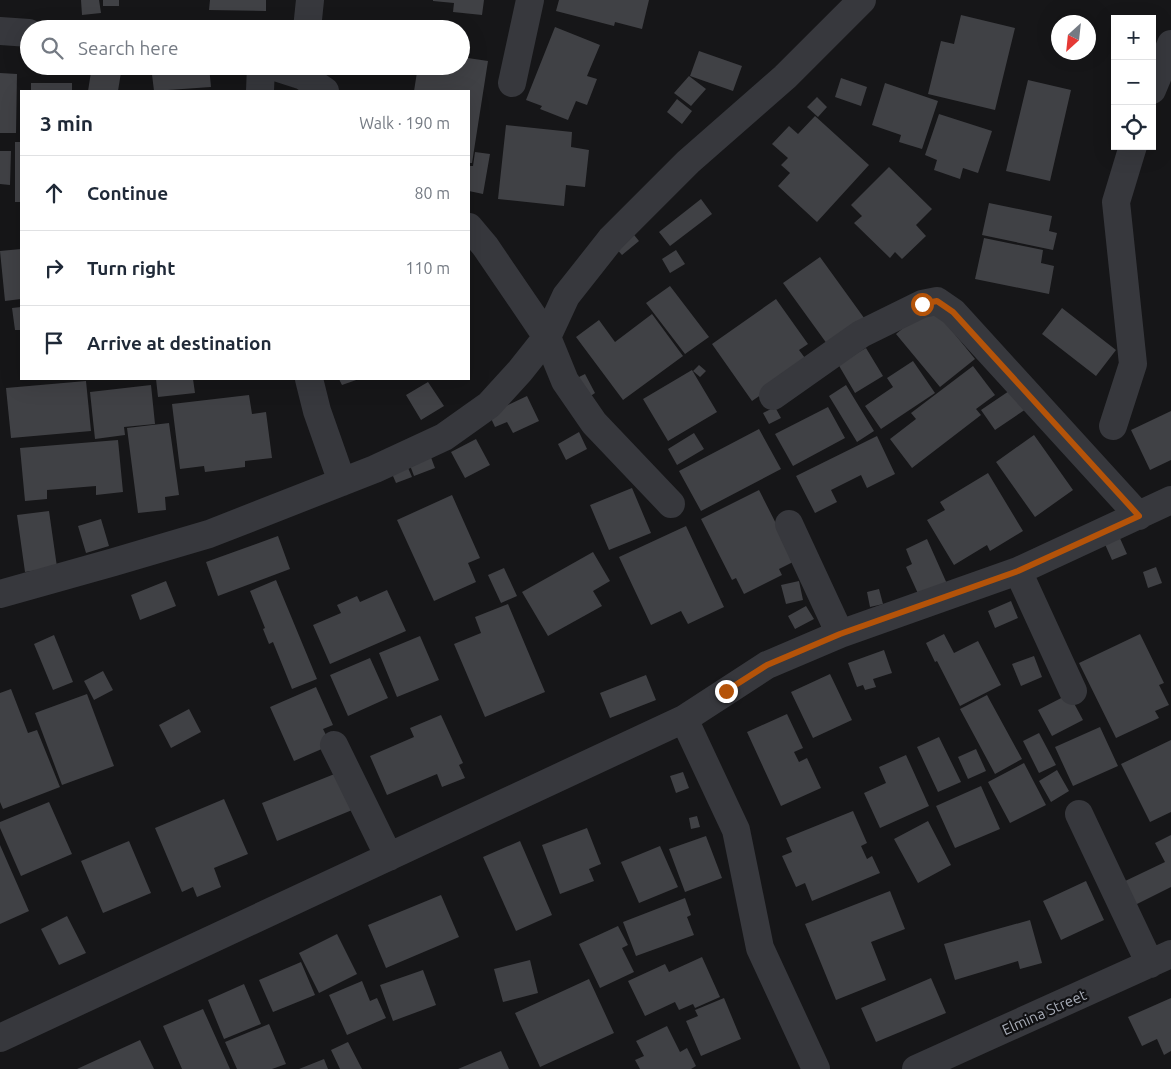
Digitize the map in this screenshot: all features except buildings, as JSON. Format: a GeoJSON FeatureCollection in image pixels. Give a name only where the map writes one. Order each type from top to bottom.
{"type":"FeatureCollection","features":[{"type":"Feature","properties":{"kind":"street"},"geometry":{"type":"LineString","coordinates":[[308,20],[310,0]]}},
{"type":"Feature","properties":{"kind":"street"},"geometry":{"type":"LineString","coordinates":[[512,83],[530,0]]}},
{"type":"Feature","properties":{"kind":"street"},"geometry":{"type":"LineString","coordinates":[[0,594],[209,534],[375,469],[444,436],[489,405],[520,371],[547,337],[566,296],[611,239],[688,162],[785,77],[862,0]]}},
{"type":"Feature","properties":{"kind":"street"},"geometry":{"type":"LineString","coordinates":[[0,31],[20,32]]}},
{"type":"Feature","properties":{"kind":"street"},"geometry":{"type":"LineString","coordinates":[[1156,80],[1171,44]]}},
{"type":"Feature","properties":{"kind":"street"},"geometry":{"type":"LineString","coordinates":[[260,90],[261,75]]}},
{"type":"Feature","properties":{"kind":"street"},"geometry":{"type":"LineString","coordinates":[[307,75],[324,90]]}},
{"type":"Feature","properties":{"kind":"street"},"geometry":{"type":"LineString","coordinates":[[1113,426],[1133,364],[1116,202],[1132,150]]}},
{"type":"Feature","properties":{"kind":"street"},"geometry":{"type":"LineString","coordinates":[[470,227],[485,246],[547,337],[565,381],[594,423],[671,504]]}},
{"type":"Feature","properties":{"kind":"street"},"geometry":{"type":"LineString","coordinates":[[773,396],[861,334],[922,304],[937,301],[953,312],[1139,516]]}},
{"type":"Feature","properties":{"kind":"street"},"geometry":{"type":"LineString","coordinates":[[309,380],[317,411],[342,482]]}},
{"type":"Feature","properties":{"kind":"street"},"geometry":{"type":"LineString","coordinates":[[0,1038],[684,719],[767,665],[840,634],[1018,571],[1171,500]]}},
{"type":"Feature","properties":{"kind":"street"},"geometry":{"type":"LineString","coordinates":[[789,524],[840,634]]}},
{"type":"Feature","properties":{"kind":"street"},"geometry":{"type":"LineString","coordinates":[[1018,571],[1073,691]]}},
{"type":"Feature","properties":{"kind":"street"},"geometry":{"type":"LineString","coordinates":[[684,719],[736,830],[760,948],[816,1069]]}},
{"type":"Feature","properties":{"kind":"street"},"geometry":{"type":"LineString","coordinates":[[334,745],[388,857]]}},
{"type":"Feature","properties":{"kind":"street"},"geometry":{"type":"LineString","coordinates":[[1079,814],[1160,959]]}},
{"type":"Feature","properties":{"kind":"street","name":"Elmina Street"},"geometry":{"type":"LineString","coordinates":[[916,1069],[1160,959]]}},
{"type":"Feature","properties":{"kind":"route"},"geometry":{"type":"LineString","coordinates":[[726,691],[767,665],[840,634],[1018,571],[1139,516],[953,312],[937,301],[922,304]]}}]}
